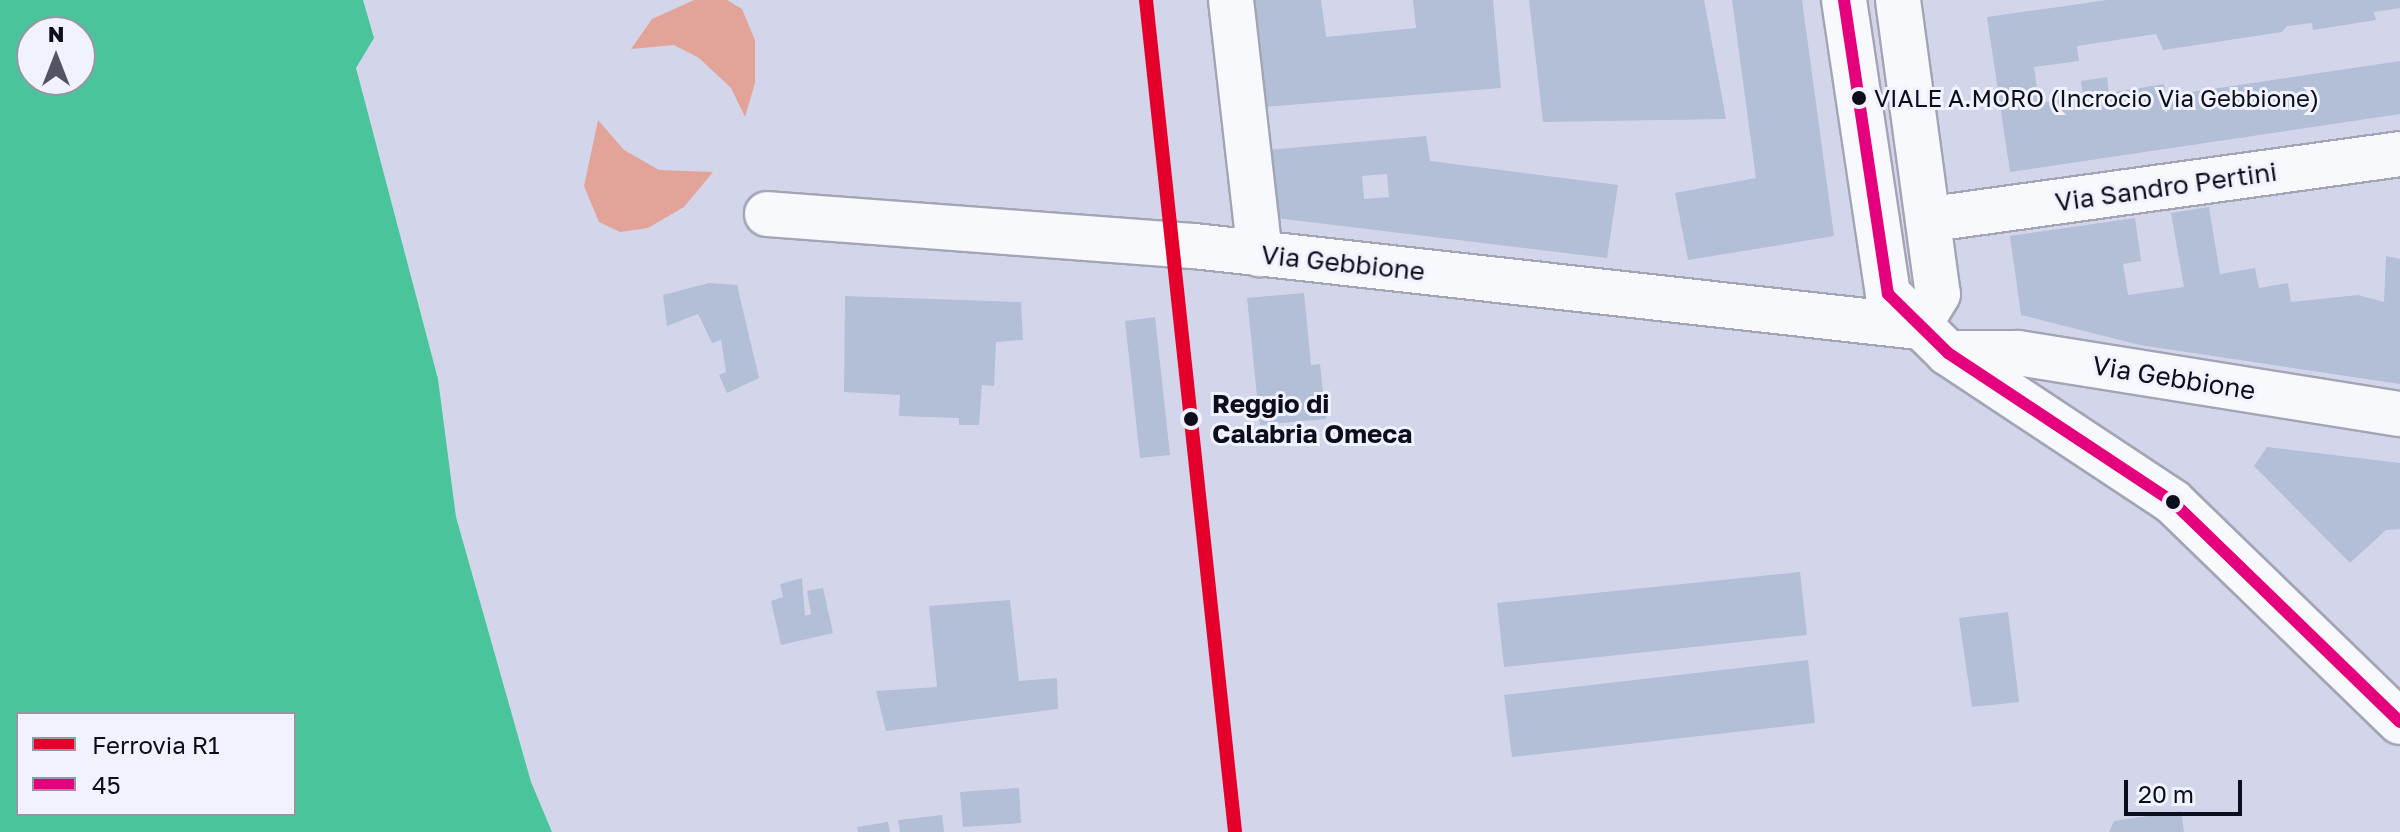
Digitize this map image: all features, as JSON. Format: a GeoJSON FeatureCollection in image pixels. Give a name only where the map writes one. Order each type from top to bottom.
{"type":"FeatureCollection","features":[{"type":"Feature","properties":{"kind":"street"},"geometry":{"type":"LineString","coordinates":[[1231,0],[1260,254]]}},
{"type":"Feature","properties":{"kind":"street"},"geometry":{"type":"LineString","coordinates":[[1844,0],[1888,294],[1933,340],[2173,502],[2400,722]]}},
{"type":"Feature","properties":{"kind":"street"},"geometry":{"type":"LineString","coordinates":[[1906,1],[1938,294],[1933,340]]}},
{"type":"Feature","properties":{"kind":"street","name":"Via Sandro Pertini"},"geometry":{"type":"LineString","coordinates":[[1932,219],[2400,154]]}},
{"type":"Feature","properties":{"kind":"street","name":"Via Gebbione"},"geometry":{"type":"LineString","coordinates":[[767,214],[1260,254],[1933,340],[2400,414]]}},
{"type":"Feature","properties":{"kind":"shaded area"},"geometry":{"type":"Polygon","coordinates":[[[0,0],[363,0],[374,38],[356,68],[438,379],[456,517],[531,782],[552,832],[0,832],[0,0]]]}},
{"type":"Feature","properties":{"kind":"shaded area"},"geometry":{"type":"Polygon","coordinates":[[[694,0],[727,0],[742,9],[755,40],[755,83],[745,117],[731,88],[699,58],[674,45],[631,49],[652,19],[694,0]]]}},
{"type":"Feature","properties":{"kind":"shaded area"},"geometry":{"type":"Polygon","coordinates":[[[598,120],[624,150],[659,170],[713,172],[684,207],[648,228],[620,232],[599,222],[584,186],[598,120]]]}},
{"type":"Feature","properties":{"kind":"building"},"geometry":{"type":"Polygon","coordinates":[[[1252,0],[1321,0],[1326,37],[1416,28],[1413,0],[1493,0],[1501,88],[1264,107],[1252,0]]]}},
{"type":"Feature","properties":{"kind":"building"},"geometry":{"type":"Polygon","coordinates":[[[1529,0],[1704,0],[1726,119],[1543,122],[1529,0]]]}},
{"type":"Feature","properties":{"kind":"building"},"geometry":{"type":"Polygon","coordinates":[[[1732,0],[1802,0],[1834,236],[1688,260],[1675,193],[1756,178],[1732,0]]]}},
{"type":"Feature","properties":{"kind":"building"},"geometry":{"type":"Polygon","coordinates":[[[2107,0],[2400,0],[2400,8],[2374,12],[2376,20],[2313,30],[2312,23],[2287,26],[2282,32],[2163,50],[2156,34],[2077,46],[2079,61],[2034,67],[2039,103],[2083,96],[2081,81],[2107,77],[2109,93],[2164,84],[2165,96],[2400,61],[2400,114],[2010,172],[1987,17],[2107,0]]]}},
{"type":"Feature","properties":{"kind":"building"},"geometry":{"type":"Polygon","coordinates":[[[1426,136],[1430,161],[1618,185],[1607,258],[1276,218],[1268,150],[1426,136]],[[1387,174],[1362,176],[1364,199],[1389,197],[1387,174]]]}},
{"type":"Feature","properties":{"kind":"building"},"geometry":{"type":"Polygon","coordinates":[[[2209,207],[2220,274],[2255,268],[2259,288],[2288,283],[2291,302],[2358,295],[2384,302],[2386,256],[2400,259],[2400,384],[2140,345],[2021,315],[2010,236],[2135,218],[2141,261],[2123,264],[2128,295],[2184,287],[2171,213],[2209,207]]]}},
{"type":"Feature","properties":{"kind":"building"},"geometry":{"type":"Polygon","coordinates":[[[709,283],[737,285],[759,378],[727,393],[719,375],[726,372],[721,340],[712,343],[698,314],[667,326],[663,295],[709,283]]]}},
{"type":"Feature","properties":{"kind":"building","name":"Reggio di Calabria Omeca"},"geometry":{"type":"Polygon","coordinates":[[[1304,293],[1311,365],[1320,364],[1326,419],[1260,425],[1247,298],[1304,293]]]}},
{"type":"Feature","properties":{"kind":"building"},"geometry":{"type":"Polygon","coordinates":[[[845,296],[1021,302],[1023,340],[996,342],[994,386],[982,385],[979,425],[959,425],[959,418],[899,416],[900,395],[844,392],[845,296]]]}},
{"type":"Feature","properties":{"kind":"building"},"geometry":{"type":"Polygon","coordinates":[[[1155,317],[1170,455],[1140,458],[1125,321],[1155,317]]]}},
{"type":"Feature","properties":{"kind":"building"},"geometry":{"type":"Polygon","coordinates":[[[2267,447],[2400,463],[2400,529],[2386,530],[2350,563],[2254,466],[2267,447]]]}},
{"type":"Feature","properties":{"kind":"building"},"geometry":{"type":"Polygon","coordinates":[[[1800,572],[1807,635],[1504,667],[1497,603],[1800,572]]]}},
{"type":"Feature","properties":{"kind":"building"},"geometry":{"type":"Polygon","coordinates":[[[802,578],[805,616],[811,614],[807,591],[823,588],[833,633],[781,645],[771,601],[783,597],[780,584],[802,578]]]}},
{"type":"Feature","properties":{"kind":"building"},"geometry":{"type":"Polygon","coordinates":[[[1010,600],[1019,681],[1057,678],[1058,709],[886,731],[876,691],[937,687],[929,606],[1010,600]]]}},
{"type":"Feature","properties":{"kind":"building"},"geometry":{"type":"Polygon","coordinates":[[[2008,612],[2019,702],[1972,707],[1959,618],[2008,612]]]}},
{"type":"Feature","properties":{"kind":"building"},"geometry":{"type":"Polygon","coordinates":[[[1808,660],[1815,723],[1512,757],[1504,695],[1808,660]]]}},
{"type":"Feature","properties":{"kind":"building"},"geometry":{"type":"Polygon","coordinates":[[[1019,788],[1021,823],[963,827],[960,792],[1019,788]]]}},
{"type":"Feature","properties":{"kind":"building"},"geometry":{"type":"Polygon","coordinates":[[[2181,811],[2184,832],[2109,832],[2114,821],[2181,811]]]}},
{"type":"Feature","properties":{"kind":"building"},"geometry":{"type":"Polygon","coordinates":[[[942,815],[944,832],[900,832],[898,820],[942,815]]]}},
{"type":"Feature","properties":{"kind":"building"},"geometry":{"type":"Polygon","coordinates":[[[888,822],[890,832],[858,832],[857,827],[888,822]]]}},
{"type":"Feature","properties":{"kind":"rail line","name":"R1"},"geometry":{"type":"LineString","coordinates":[[1146,0],[1235,832]]}},
{"type":"Feature","properties":{"kind":"transit line","name":"45"},"geometry":{"type":"LineString","coordinates":[[1844,0],[1888,294],[1948,353],[2173,502],[2400,722]]}},
{"type":"Feature","properties":{"kind":"place","name":"VIALE A.MORO (Incrocio Via Gebbione)"},"geometry":{"type":"Point","coordinates":[1859,98]}},
{"type":"Feature","properties":{"kind":"place","name":"Reggio di Calabria Omeca"},"geometry":{"type":"Point","coordinates":[1191,419]}}]}
